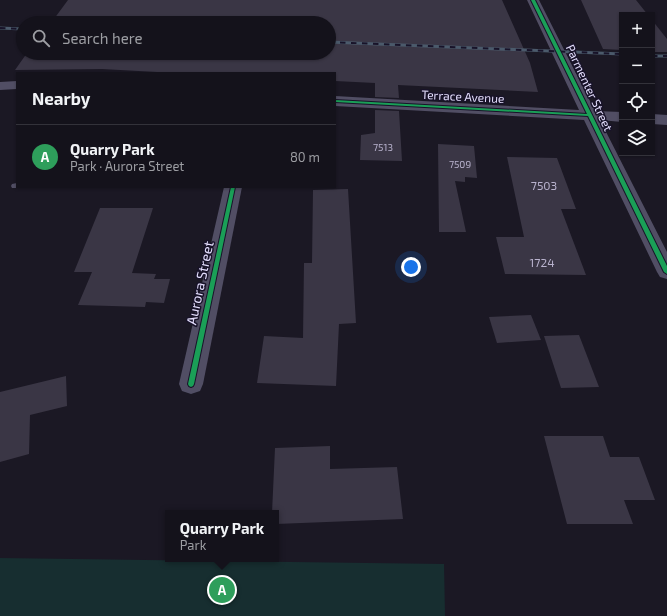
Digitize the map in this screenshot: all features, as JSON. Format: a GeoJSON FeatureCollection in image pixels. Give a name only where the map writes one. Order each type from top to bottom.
{"type":"FeatureCollection","features":[{"type":"Feature","properties":{"kind":"street","name":"Parmenter Street"},"geometry":{"type":"LineString","coordinates":[[533,0],[667,272]]}},
{"type":"Feature","properties":{"kind":"street"},"geometry":{"type":"LineString","coordinates":[[0,86],[16,85]]}},
{"type":"Feature","properties":{"kind":"street","name":"Terrace Avenue"},"geometry":{"type":"LineString","coordinates":[[336,101],[619,117]]}},
{"type":"Feature","properties":{"kind":"street"},"geometry":{"type":"LineString","coordinates":[[655,119],[667,120]]}},
{"type":"Feature","properties":{"kind":"street","name":"Aurora Street"},"geometry":{"type":"LineString","coordinates":[[191,384],[232,188]]}},
{"type":"Feature","properties":{"kind":"green space"},"geometry":{"type":"Polygon","coordinates":[[[0,558],[165,560],[165,562],[444,564],[445,616],[0,616],[0,558]]]}},
{"type":"Feature","properties":{"kind":"building"},"geometry":{"type":"Polygon","coordinates":[[[68,0],[502,0],[530,63],[538,92],[398,85],[399,98],[375,97],[375,83],[336,81],[336,72],[157,72],[102,69],[15,70],[22,60],[336,60],[336,16],[56,16],[68,0]]]}},
{"type":"Feature","properties":{"kind":"building"},"geometry":{"type":"Polygon","coordinates":[[[581,0],[636,0],[646,12],[619,12],[619,50],[603,49],[581,0]]]}},
{"type":"Feature","properties":{"kind":"building"},"geometry":{"type":"Polygon","coordinates":[[[655,24],[667,39],[667,52],[655,52],[655,24]]]}},
{"type":"Feature","properties":{"kind":"building"},"geometry":{"type":"Polygon","coordinates":[[[375,110],[399,111],[402,161],[360,160],[361,135],[375,133],[375,110]]]}},
{"type":"Feature","properties":{"kind":"building"},"geometry":{"type":"Polygon","coordinates":[[[438,144],[474,146],[477,178],[465,177],[465,182],[455,181],[466,232],[439,232],[438,144]]]}},
{"type":"Feature","properties":{"kind":"building"},"geometry":{"type":"Polygon","coordinates":[[[507,157],[557,158],[576,209],[561,209],[586,275],[505,274],[496,237],[524,237],[507,157]]]}},
{"type":"Feature","properties":{"kind":"building"},"geometry":{"type":"Polygon","coordinates":[[[348,189],[356,323],[339,324],[336,386],[257,383],[264,336],[303,338],[304,263],[312,263],[313,190],[348,189]]]}},
{"type":"Feature","properties":{"kind":"building"},"geometry":{"type":"Polygon","coordinates":[[[100,208],[153,208],[132,273],[156,274],[154,279],[170,279],[164,303],[146,302],[145,307],[78,305],[92,272],[74,272],[100,208]]]}},
{"type":"Feature","properties":{"kind":"building"},"geometry":{"type":"Polygon","coordinates":[[[531,315],[541,340],[497,343],[489,317],[531,315]]]}},
{"type":"Feature","properties":{"kind":"building"},"geometry":{"type":"Polygon","coordinates":[[[579,335],[599,387],[561,388],[544,336],[579,335]]]}},
{"type":"Feature","properties":{"kind":"building"},"geometry":{"type":"Polygon","coordinates":[[[66,376],[67,406],[30,415],[29,454],[0,462],[0,392],[66,376]]]}},
{"type":"Feature","properties":{"kind":"building"},"geometry":{"type":"Polygon","coordinates":[[[544,436],[603,436],[610,457],[639,457],[655,500],[624,500],[633,524],[567,524],[544,436]]]}},
{"type":"Feature","properties":{"kind":"building"},"geometry":{"type":"Polygon","coordinates":[[[330,446],[330,469],[397,467],[403,519],[279,524],[279,510],[272,510],[275,448],[330,446]]]}},
{"type":"Feature","properties":{"kind":"railway"},"geometry":{"type":"LineString","coordinates":[[0,28],[16,29]]}},
{"type":"Feature","properties":{"kind":"railway"},"geometry":{"type":"LineString","coordinates":[[336,42],[619,54]]}},
{"type":"Feature","properties":{"kind":"railway"},"geometry":{"type":"LineString","coordinates":[[655,56],[667,56]]}},
{"type":"Feature","properties":{"kind":"cycle path"},"geometry":{"type":"LineString","coordinates":[[533,0],[667,272]]}},
{"type":"Feature","properties":{"kind":"cycle path"},"geometry":{"type":"LineString","coordinates":[[336,101],[589,115]]}},
{"type":"Feature","properties":{"kind":"cycle path"},"geometry":{"type":"LineString","coordinates":[[191,384],[233,188]]}},
{"type":"Feature","properties":{"kind":"place","name":"Quarry Park"},"geometry":{"type":"Point","coordinates":[222,590]}}]}
